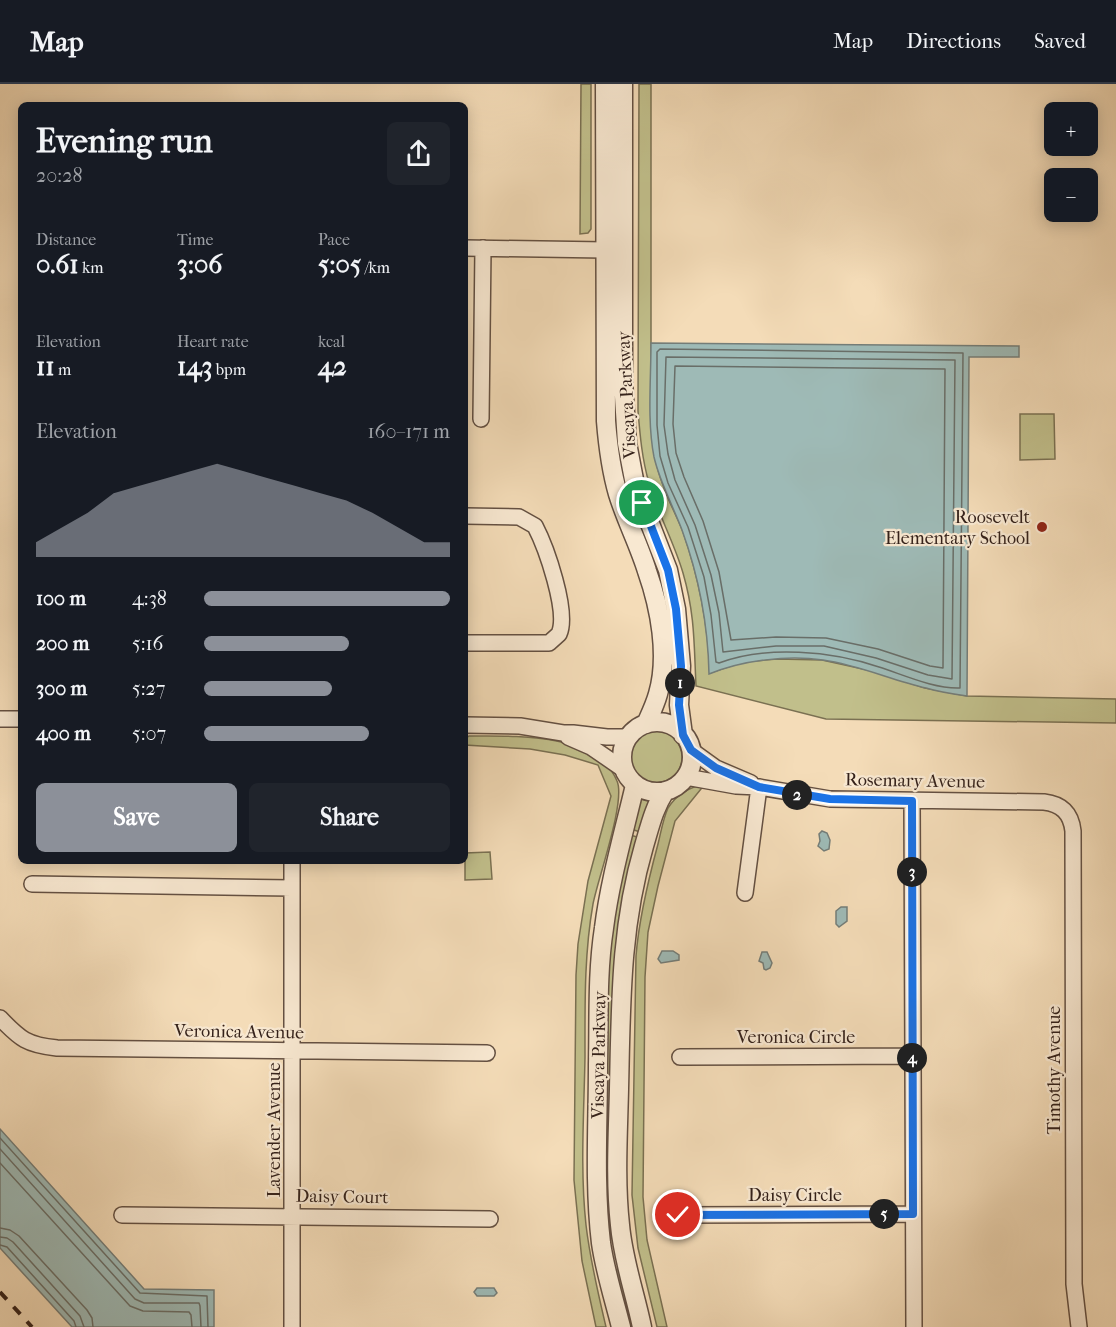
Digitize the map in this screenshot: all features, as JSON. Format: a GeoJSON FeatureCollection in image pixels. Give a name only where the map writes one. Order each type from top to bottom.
{"type":"FeatureCollection","features":[{"type":"Feature","properties":{"kind":"street","name":"Viscaya Parkway"},"geometry":{"type":"LineString","coordinates":[[605,84],[605,401],[610,460],[621,503],[647,572],[661,636],[662,664],[658,694],[646,724]]}},
{"type":"Feature","properties":{"kind":"street","name":"Viscaya Parkway"},"geometry":{"type":"LineString","coordinates":[[623,84],[623,381],[627,443],[642,503],[668,570],[676,609],[681,666],[679,705],[687,742]]}},
{"type":"Feature","properties":{"kind":"street"},"geometry":{"type":"LineString","coordinates":[[468,248],[605,250],[610,252],[615,266],[614,350],[623,381]]}},
{"type":"Feature","properties":{"kind":"street"},"geometry":{"type":"LineString","coordinates":[[481,419],[483,248]]}},
{"type":"Feature","properties":{"kind":"street"},"geometry":{"type":"LineString","coordinates":[[468,516],[519,518],[535,526],[551,568],[558,596],[561,630],[553,641],[543,644],[468,643]]}},
{"type":"Feature","properties":{"kind":"street"},"geometry":{"type":"LineString","coordinates":[[0,718],[18,719]]}},
{"type":"Feature","properties":{"kind":"street"},"geometry":{"type":"LineString","coordinates":[[563,733],[572,740],[591,747],[623,769],[635,785],[650,792],[665,791],[677,786],[686,777],[691,765],[687,742],[667,724],[657,722],[646,724],[636,729],[628,737],[622,753],[623,769]]}},
{"type":"Feature","properties":{"kind":"street"},"geometry":{"type":"LineString","coordinates":[[468,725],[520,726],[563,733],[628,737]]}},
{"type":"Feature","properties":{"kind":"street","name":"Rosemary Avenue"},"geometry":{"type":"LineString","coordinates":[[687,742],[716,768],[759,787]]}},
{"type":"Feature","properties":{"kind":"street","name":"Rosemary Avenue"},"geometry":{"type":"LineString","coordinates":[[686,777],[830,799],[1044,802],[1057,805],[1068,813]]}},
{"type":"Feature","properties":{"kind":"street","name":"Viscaya Parkway"},"geometry":{"type":"LineString","coordinates":[[621,1327],[608,1279],[602,1245],[597,1184],[599,991],[603,928],[635,785]]}},
{"type":"Feature","properties":{"kind":"street"},"geometry":{"type":"LineString","coordinates":[[745,893],[759,787]]}},
{"type":"Feature","properties":{"kind":"street","name":"Viscaya Parkway"},"geometry":{"type":"LineString","coordinates":[[642,1327],[625,1260],[617,1188],[621,980],[624,937],[638,867],[657,805],[665,791]]}},
{"type":"Feature","properties":{"kind":"street"},"geometry":{"type":"LineString","coordinates":[[912,801],[914,1327]]}},
{"type":"Feature","properties":{"kind":"street","name":"Timothy Avenue"},"geometry":{"type":"LineString","coordinates":[[1068,813],[1073,831],[1074,1284],[1079,1327]]}},
{"type":"Feature","properties":{"kind":"street","name":"Lavender Avenue"},"geometry":{"type":"LineString","coordinates":[[292,864],[292,1327]]}},
{"type":"Feature","properties":{"kind":"street"},"geometry":{"type":"LineString","coordinates":[[32,884],[292,888]]}},
{"type":"Feature","properties":{"kind":"street","name":"Veronica Avenue"},"geometry":{"type":"LineString","coordinates":[[0,1018],[17,1036],[42,1047],[487,1053]]}},
{"type":"Feature","properties":{"kind":"street","name":"Veronica Circle"},"geometry":{"type":"LineString","coordinates":[[680,1057],[912,1056]]}},
{"type":"Feature","properties":{"kind":"street"},"geometry":{"type":"LineString","coordinates":[[597,1184],[602,1184],[609,1190],[615,1247],[625,1260]]}},
{"type":"Feature","properties":{"kind":"street","name":"Daisy Circle"},"geometry":{"type":"LineString","coordinates":[[678,1215],[913,1214]]}},
{"type":"Feature","properties":{"kind":"street","name":"Daisy Court"},"geometry":{"type":"LineString","coordinates":[[122,1215],[490,1219]]}},
{"type":"Feature","properties":{"kind":"shaded area"},"geometry":{"type":"Polygon","coordinates":[[[581,84],[591,84],[591,229],[588,233],[580,234],[581,84]]]}},
{"type":"Feature","properties":{"kind":"shaded area"},"geometry":{"type":"Polygon","coordinates":[[[639,84],[651,84],[651,426],[660,478],[683,532],[694,567],[705,619],[710,673],[743,662],[777,659],[822,660],[872,671],[925,688],[967,696],[1116,699],[1116,723],[826,719],[696,686],[690,602],[679,562],[649,483],[643,456],[638,411],[639,84]]]}},
{"type":"Feature","properties":{"kind":"shaded area"},"geometry":{"type":"Polygon","coordinates":[[[1020,414],[1054,414],[1055,459],[1020,460],[1020,414]]]}},
{"type":"Feature","properties":{"kind":"shaded area"},"geometry":{"type":"Polygon","coordinates":[[[651,731],[661,731],[671,735],[678,742],[682,757],[678,772],[671,779],[661,783],[651,783],[641,779],[634,772],[630,762],[630,752],[634,742],[641,735],[651,731]]]}},
{"type":"Feature","properties":{"kind":"shaded area"},"geometry":{"type":"Polygon","coordinates":[[[468,737],[530,737],[573,745],[592,753],[607,765],[617,781],[619,791],[615,822],[590,923],[585,1000],[584,1204],[594,1276],[606,1327],[596,1327],[582,1261],[574,1180],[578,944],[588,881],[611,796],[598,765],[565,755],[530,749],[468,745],[468,737]]]}},
{"type":"Feature","properties":{"kind":"shaded area"},"geometry":{"type":"Polygon","coordinates":[[[705,784],[675,821],[648,932],[645,977],[643,1197],[647,1240],[667,1327],[657,1327],[638,1248],[632,1195],[636,956],[644,900],[666,812],[679,795],[705,784]]]}},
{"type":"Feature","properties":{"kind":"shaded area"},"geometry":{"type":"Polygon","coordinates":[[[638,796],[653,800],[643,833],[631,829],[638,796]]]}},
{"type":"Feature","properties":{"kind":"shaded area"},"geometry":{"type":"Polygon","coordinates":[[[630,835],[641,838],[608,1172],[603,1166],[606,951],[630,835]]]}},
{"type":"Feature","properties":{"kind":"shaded area"},"geometry":{"type":"Polygon","coordinates":[[[490,852],[492,879],[465,880],[468,853],[490,852]]]}},
{"type":"Feature","properties":{"kind":"shaded area"},"geometry":{"type":"Polygon","coordinates":[[[618,1269],[627,1290],[637,1327],[628,1327],[612,1271],[618,1269]]]}},
{"type":"Feature","properties":{"kind":"water"},"geometry":{"type":"Polygon","coordinates":[[[651,343],[1019,346],[1019,357],[969,357],[967,696],[946,693],[849,665],[823,660],[795,658],[751,662],[709,674],[707,637],[698,583],[682,530],[654,457],[650,415],[651,343]]]}},
{"type":"Feature","properties":{"kind":"water"},"geometry":{"type":"Polygon","coordinates":[[[822,831],[827,833],[830,840],[829,849],[824,851],[818,846],[819,834],[822,831]]]}},
{"type":"Feature","properties":{"kind":"water"},"geometry":{"type":"Polygon","coordinates":[[[841,907],[847,907],[847,921],[839,927],[836,924],[836,911],[841,907]]]}},
{"type":"Feature","properties":{"kind":"water"},"geometry":{"type":"Polygon","coordinates":[[[662,951],[673,951],[679,955],[679,960],[661,963],[658,959],[662,951]]]}},
{"type":"Feature","properties":{"kind":"water"},"geometry":{"type":"Polygon","coordinates":[[[762,952],[767,952],[772,963],[766,970],[763,963],[759,961],[762,952]]]}},
{"type":"Feature","properties":{"kind":"water"},"geometry":{"type":"Polygon","coordinates":[[[0,1129],[144,1289],[214,1290],[214,1327],[72,1327],[0,1248],[0,1129]]]}},
{"type":"Feature","properties":{"kind":"water"},"geometry":{"type":"Polygon","coordinates":[[[477,1288],[494,1288],[497,1293],[494,1296],[477,1296],[474,1292],[477,1288]]]}},
{"type":"Feature","properties":{"kind":"railway"},"geometry":{"type":"LineString","coordinates":[[0,1292],[32,1327]]}},
{"type":"Feature","properties":{"kind":"place","name":"Roosevelt Elementary School"},"geometry":{"type":"Point","coordinates":[1042,527]}},
{"type":"Feature","properties":{"kind":"route"},"geometry":{"type":"LineString","coordinates":[[642,503],[668,570],[676,609],[681,666],[679,705],[683,735],[691,750],[716,768],[739,776],[759,787],[813,798],[912,801],[913,1214],[678,1215]]}}]}
